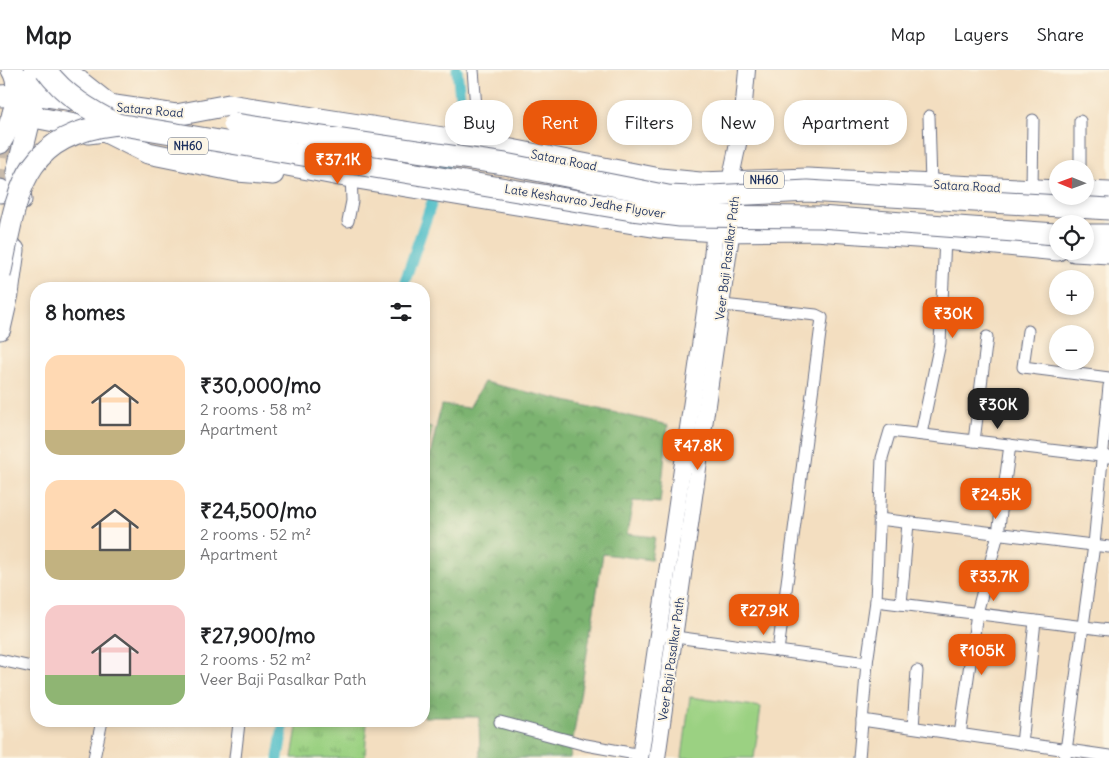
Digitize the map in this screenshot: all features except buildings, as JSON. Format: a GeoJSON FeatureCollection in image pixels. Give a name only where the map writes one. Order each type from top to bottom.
{"type":"FeatureCollection","features":[{"type":"Feature","properties":{"kind":"highway"},"geometry":{"type":"LineString","coordinates":[[12,70],[16,78],[19,102],[17,172],[22,196]]}},
{"type":"Feature","properties":{"kind":"highway"},"geometry":{"type":"LineString","coordinates":[[0,143],[11,125],[34,70]]}},
{"type":"Feature","properties":{"kind":"highway","name":"Late Keshavrao Jedhe Flyover"},"geometry":{"type":"LineString","coordinates":[[46,70],[68,94],[111,120],[680,216],[820,217],[1049,238]]}},
{"type":"Feature","properties":{"kind":"highway"},"geometry":{"type":"LineString","coordinates":[[0,329],[8,294],[22,196],[27,178],[46,154],[73,137],[111,120],[65,70]]}},
{"type":"Feature","properties":{"kind":"highway","name":"Satara Road"},"geometry":{"type":"LineString","coordinates":[[19,102],[111,120],[348,176],[658,227],[724,231],[816,230],[945,239],[1049,239]]}},
{"type":"Feature","properties":{"kind":"highway","name":"Satara Road"},"geometry":{"type":"LineString","coordinates":[[111,120],[192,113],[229,105],[445,138]]}},
{"type":"Feature","properties":{"kind":"highway"},"geometry":{"type":"LineString","coordinates":[[192,113],[234,124],[505,164],[668,196],[692,197],[807,192],[1109,209]]}},
{"type":"Feature","properties":{"kind":"highway","name":"Late Keshavrao Jedhe Flyover"},"geometry":{"type":"LineString","coordinates":[[0,275],[16,203],[24,179],[34,163],[45,151],[70,134],[111,120]]}},
{"type":"Feature","properties":{"kind":"highway","name":"Satara Road"},"geometry":{"type":"LineString","coordinates":[[482,145],[660,179],[807,179],[1049,190]]}},
{"type":"Feature","properties":{"kind":"highway"},"geometry":{"type":"LineString","coordinates":[[1094,193],[1109,194]]}},
{"type":"Feature","properties":{"kind":"highway"},"geometry":{"type":"LineString","coordinates":[[1094,234],[1109,235]]}},
{"type":"Feature","properties":{"kind":"highway"},"geometry":{"type":"LineString","coordinates":[[1094,252],[1109,252]]}},
{"type":"Feature","properties":{"kind":"main road","name":"Veer Baji Pasalkar Path"},"geometry":{"type":"LineString","coordinates":[[666,636],[724,231],[729,179],[742,125],[747,70]]}},
{"type":"Feature","properties":{"kind":"main road","name":"Veer Baji Pasalkar Path"},"geometry":{"type":"LineString","coordinates":[[646,757],[723,305],[724,231]]}},
{"type":"Feature","properties":{"kind":"street"},"geometry":{"type":"LineString","coordinates":[[473,70],[475,100]]}},
{"type":"Feature","properties":{"kind":"street"},"geometry":{"type":"LineString","coordinates":[[929,116],[930,184]]}},
{"type":"Feature","properties":{"kind":"street"},"geometry":{"type":"LineString","coordinates":[[1032,189],[1033,120]]}},
{"type":"Feature","properties":{"kind":"street"},"geometry":{"type":"LineString","coordinates":[[1080,121],[1080,160]]}},
{"type":"Feature","properties":{"kind":"street"},"geometry":{"type":"LineString","coordinates":[[348,221],[352,201],[348,176],[351,151]]}},
{"type":"Feature","properties":{"kind":"street"},"geometry":{"type":"LineString","coordinates":[[921,434],[940,343],[945,239]]}},
{"type":"Feature","properties":{"kind":"street"},"geometry":{"type":"LineString","coordinates":[[723,305],[816,315],[822,318],[778,651]]}},
{"type":"Feature","properties":{"kind":"street"},"geometry":{"type":"LineString","coordinates":[[1028,331],[1023,367],[1109,378]]}},
{"type":"Feature","properties":{"kind":"street"},"geometry":{"type":"LineString","coordinates":[[974,441],[987,337]]}},
{"type":"Feature","properties":{"kind":"street"},"geometry":{"type":"LineString","coordinates":[[1066,755],[1094,545],[1104,503],[1109,386]]}},
{"type":"Feature","properties":{"kind":"street"},"geometry":{"type":"LineString","coordinates":[[859,758],[867,663],[876,601],[882,458],[890,431],[1106,456]]}},
{"type":"Feature","properties":{"kind":"street"},"geometry":{"type":"LineString","coordinates":[[960,734],[978,613],[998,534],[1010,444]]}},
{"type":"Feature","properties":{"kind":"street"},"geometry":{"type":"LineString","coordinates":[[879,519],[1109,547]]}},
{"type":"Feature","properties":{"kind":"street"},"geometry":{"type":"LineString","coordinates":[[901,604],[908,523]]}},
{"type":"Feature","properties":{"kind":"street"},"geometry":{"type":"LineString","coordinates":[[876,601],[1109,630]]}},
{"type":"Feature","properties":{"kind":"street"},"geometry":{"type":"LineString","coordinates":[[1022,744],[1035,620]]}},
{"type":"Feature","properties":{"kind":"street"},"geometry":{"type":"LineString","coordinates":[[666,636],[867,663]]}},
{"type":"Feature","properties":{"kind":"street"},"geometry":{"type":"LineString","coordinates":[[0,660],[30,667]]}},
{"type":"Feature","properties":{"kind":"street"},"geometry":{"type":"LineString","coordinates":[[913,727],[917,671]]}},
{"type":"Feature","properties":{"kind":"street"},"geometry":{"type":"LineString","coordinates":[[862,720],[1022,744],[1066,755],[1109,756]]}},
{"type":"Feature","properties":{"kind":"street"},"geometry":{"type":"LineString","coordinates":[[500,722],[586,745],[646,757]]}},
{"type":"Feature","properties":{"kind":"street"},"geometry":{"type":"LineString","coordinates":[[94,758],[101,727]]}},
{"type":"Feature","properties":{"kind":"street"},"geometry":{"type":"LineString","coordinates":[[235,758],[237,727]]}},
{"type":"Feature","properties":{"kind":"green space"},"geometry":{"type":"Polygon","coordinates":[[[484,382],[668,425],[660,503],[633,501],[627,534],[655,537],[651,560],[603,554],[570,758],[480,758],[479,717],[430,717],[430,456],[441,405],[469,408],[484,382]]]}},
{"type":"Feature","properties":{"kind":"green space"},"geometry":{"type":"Polygon","coordinates":[[[690,697],[761,707],[754,758],[682,758],[690,697]]]}},
{"type":"Feature","properties":{"kind":"green space"},"geometry":{"type":"Polygon","coordinates":[[[297,727],[367,727],[365,758],[292,758],[297,727]]]}},
{"type":"Feature","properties":{"kind":"waterway"},"geometry":{"type":"LineString","coordinates":[[404,282],[462,115],[457,70]]}},
{"type":"Feature","properties":{"kind":"waterway"},"geometry":{"type":"LineString","coordinates":[[278,758],[283,727]]}},
{"type":"Feature","properties":{"kind":"tunnel"},"geometry":{"type":"LineString","coordinates":[[0,190],[8,125]]}}]}
